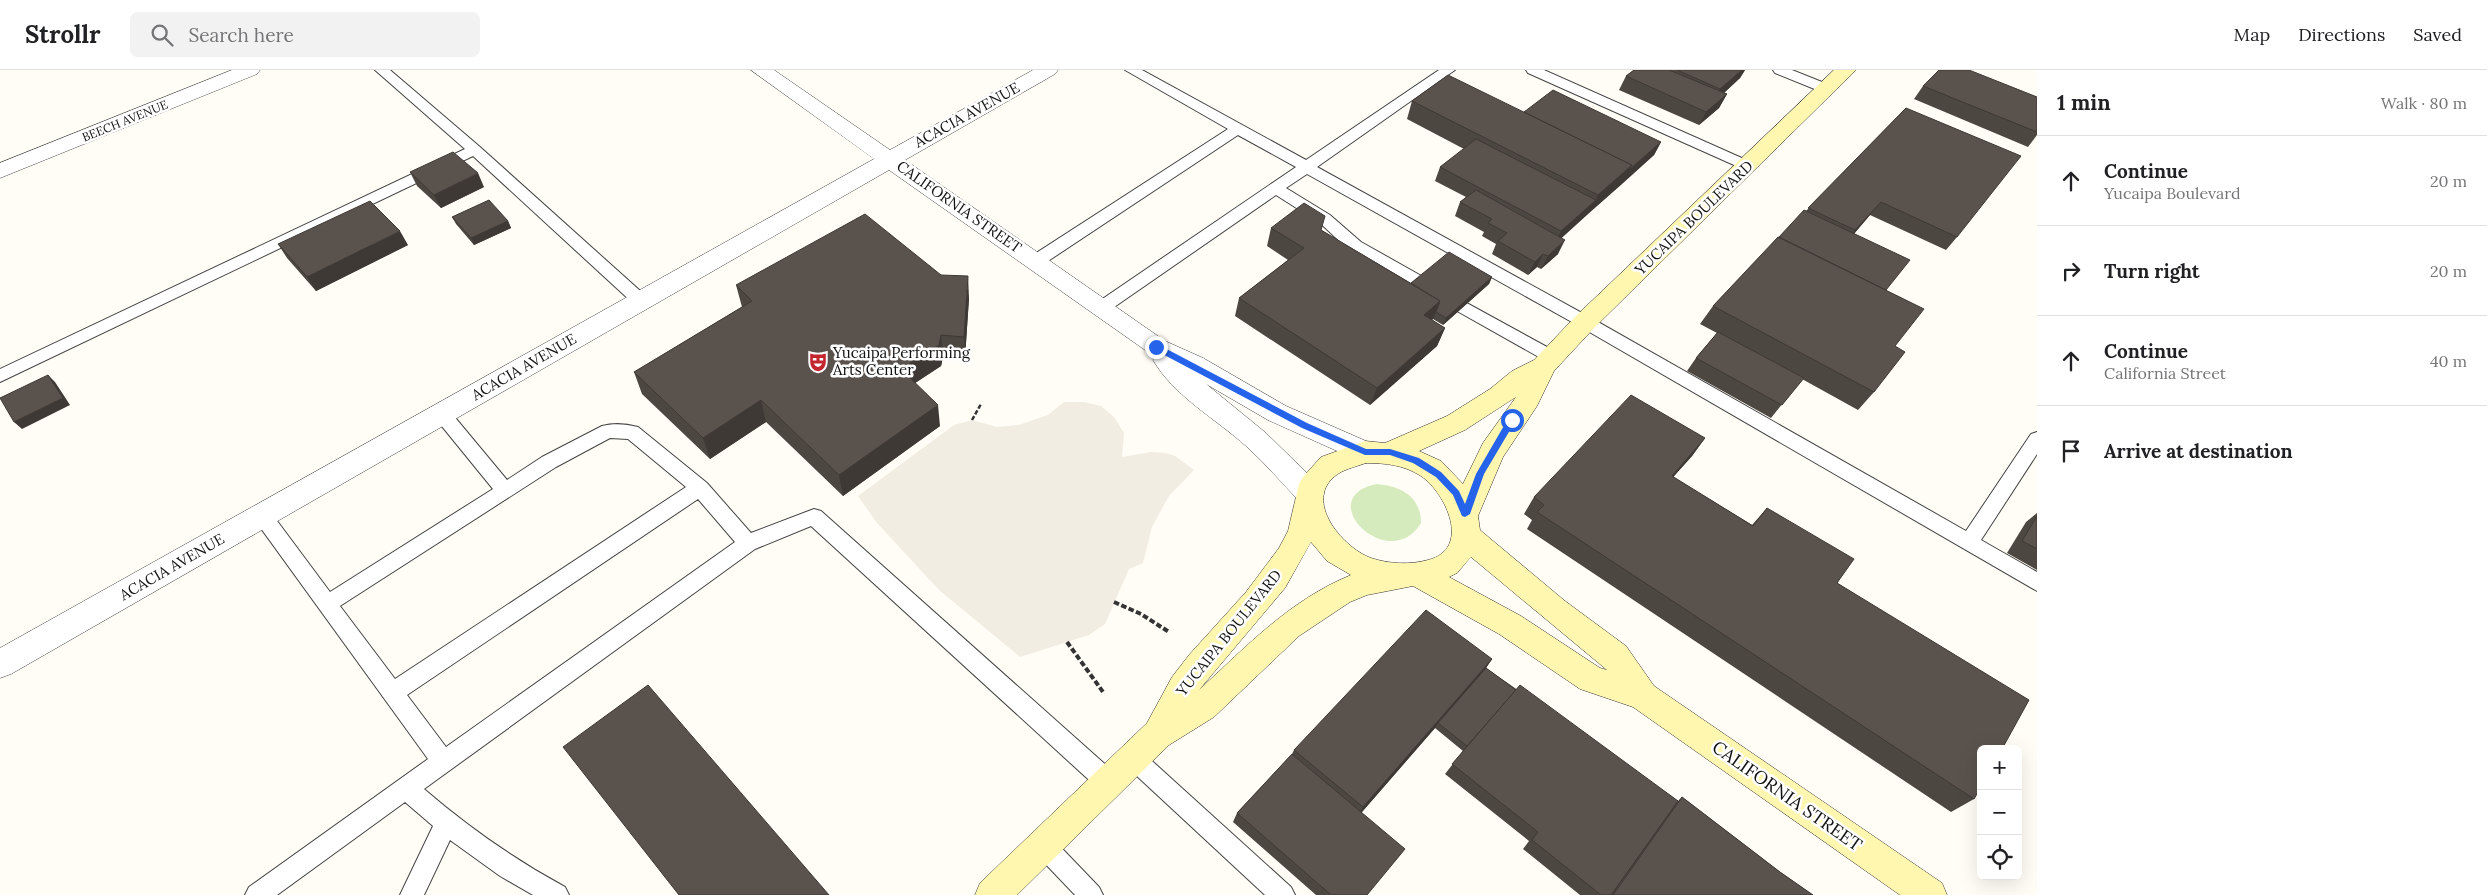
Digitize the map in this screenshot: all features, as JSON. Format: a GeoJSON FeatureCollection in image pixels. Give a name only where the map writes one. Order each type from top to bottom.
{"type":"FeatureCollection","features":[{"type":"Feature","properties":{"kind":"main road","name":"YUCAIPA BOULEVARD"},"geometry":{"type":"LineString","coordinates":[[1378,452],[1456,424],[1547,362],[1585,322],[1846,70]]}},
{"type":"Feature","properties":{"kind":"main road","name":"YUCAIPA BOULEVARD"},"geometry":{"type":"LineString","coordinates":[[1466,525],[1480,474],[1512,420],[1537,386],[1547,362]]}},
{"type":"Feature","properties":{"kind":"main road"},"geometry":{"type":"LineString","coordinates":[[1378,452],[1416,461],[1439,474],[1456,493],[1466,525],[1460,550],[1450,561],[1436,570],[1406,576],[1368,571],[1338,554],[1326,543],[1313,523],[1309,498],[1316,478],[1328,464],[1345,456],[1378,452]]}},
{"type":"Feature","properties":{"kind":"main road","name":"YUCAIPA BOULEVARD"},"geometry":{"type":"LineString","coordinates":[[1158,734],[1182,687],[1268,588],[1291,555],[1306,521],[1309,498]]}},
{"type":"Feature","properties":{"kind":"main road","name":"CALIFORNIA STREET"},"geometry":{"type":"LineString","coordinates":[[1466,525],[1554,610],[1615,656],[1643,696]]}},
{"type":"Feature","properties":{"kind":"main road","name":"YUCAIPA BOULEVARD"},"geometry":{"type":"LineString","coordinates":[[992,895],[1158,734],[1203,707],[1288,627],[1340,593],[1364,583],[1406,576]]}},
{"type":"Feature","properties":{"kind":"main road","name":"CALIFORNIA STREET"},"geometry":{"type":"LineString","coordinates":[[1406,576],[1510,625],[1591,679],[1643,696],[1930,895]]}},
{"type":"Feature","properties":{"kind":"street","name":"BEECH AVENUE"},"geometry":{"type":"LineString","coordinates":[[0,171],[250,70]]}},
{"type":"Feature","properties":{"kind":"street","name":"CALIFORNIA STREET"},"geometry":{"type":"LineString","coordinates":[[761,70],[890,158],[1156,347],[1194,365],[1277,413],[1378,452]]}},
{"type":"Feature","properties":{"kind":"street","name":"ACACIA AVENUE"},"geometry":{"type":"LineString","coordinates":[[0,664],[1048,70]]}},
{"type":"Feature","properties":{"kind":"street","name":"CALIFORNIA STREET"},"geometry":{"type":"LineString","coordinates":[[1156,347],[1179,376],[1244,428],[1309,498]]}},
{"type":"Feature","properties":{"kind":"lane"},"geometry":{"type":"LineString","coordinates":[[382,70],[475,150],[641,301]]}},
{"type":"Feature","properties":{"kind":"lane"},"geometry":{"type":"LineString","coordinates":[[1132,70],[1305,168],[1585,322],[2037,582]]}},
{"type":"Feature","properties":{"kind":"lane"},"geometry":{"type":"LineString","coordinates":[[1101,308],[1448,70]]}},
{"type":"Feature","properties":{"kind":"lane"},"geometry":{"type":"LineString","coordinates":[[1532,70],[1748,166]]}},
{"type":"Feature","properties":{"kind":"lane"},"geometry":{"type":"LineString","coordinates":[[1780,70],[1827,89]]}},
{"type":"Feature","properties":{"kind":"lane"},"geometry":{"type":"LineString","coordinates":[[1036,261],[1238,129]]}},
{"type":"Feature","properties":{"kind":"lane"},"geometry":{"type":"LineString","coordinates":[[0,376],[475,150]]}},
{"type":"Feature","properties":{"kind":"lane"},"geometry":{"type":"LineString","coordinates":[[1277,189],[1325,219],[1355,246],[1420,282]]}},
{"type":"Feature","properties":{"kind":"lane"},"geometry":{"type":"LineString","coordinates":[[1464,307],[1547,362]]}},
{"type":"Feature","properties":{"kind":"lane"},"geometry":{"type":"LineString","coordinates":[[442,414],[505,491]]}},
{"type":"Feature","properties":{"kind":"lane"},"geometry":{"type":"LineString","coordinates":[[327,604],[549,462],[608,431],[632,432],[700,488],[748,543]]}},
{"type":"Feature","properties":{"kind":"lane"},"geometry":{"type":"LineString","coordinates":[[1969,543],[2037,439]]}},
{"type":"Feature","properties":{"kind":"lane"},"geometry":{"type":"LineString","coordinates":[[392,693],[700,488]]}},
{"type":"Feature","properties":{"kind":"lane"},"geometry":{"type":"LineString","coordinates":[[262,516],[443,762]]}},
{"type":"Feature","properties":{"kind":"lane"},"geometry":{"type":"LineString","coordinates":[[257,895],[748,543],[814,517],[1108,782]]}},
{"type":"Feature","properties":{"kind":"lane"},"geometry":{"type":"LineString","coordinates":[[1133,758],[1283,895]]}},
{"type":"Feature","properties":{"kind":"lane"},"geometry":{"type":"LineString","coordinates":[[406,788],[446,823],[508,868],[557,895]]}},
{"type":"Feature","properties":{"kind":"lane"},"geometry":{"type":"LineString","coordinates":[[412,895],[446,823]]}},
{"type":"Feature","properties":{"kind":"lane"},"geometry":{"type":"LineString","coordinates":[[1043,845],[1091,895]]}},
{"type":"Feature","properties":{"kind":"path"},"geometry":{"type":"LineString","coordinates":[[972,420],[981,404]]}},
{"type":"Feature","properties":{"kind":"path"},"geometry":{"type":"LineString","coordinates":[[1114,602],[1141,614],[1169,632]]}},
{"type":"Feature","properties":{"kind":"path"},"geometry":{"type":"LineString","coordinates":[[1067,642],[1103,692]]}},
{"type":"Feature","properties":{"kind":"green space"},"geometry":{"type":"Polygon","coordinates":[[[1377,484],[1401,490],[1418,506],[1421,523],[1407,537],[1391,541],[1375,537],[1362,528],[1353,516],[1351,503],[1358,492],[1377,484]]]}},
{"type":"Feature","properties":{"kind":"shaded area"},"geometry":{"type":"Polygon","coordinates":[[[1064,402],[1084,402],[1101,406],[1114,417],[1124,433],[1122,457],[1151,452],[1166,453],[1175,456],[1194,470],[1169,496],[1152,527],[1143,563],[1129,569],[1105,624],[1089,635],[1020,657],[939,590],[877,523],[858,496],[954,425],[972,420],[997,427],[1019,425],[1048,415],[1064,402]]]}},
{"type":"Feature","properties":{"kind":"building"},"geometry":{"type":"Polygon","coordinates":[[[1634,70],[1669,70],[1727,94],[1706,112],[1626,76],[1634,70]]]}},
{"type":"Feature","properties":{"kind":"building"},"geometry":{"type":"Polygon","coordinates":[[[1677,70],[1742,70],[1720,89],[1677,70]]]}},
{"type":"Feature","properties":{"kind":"building"},"geometry":{"type":"Polygon","coordinates":[[[1939,70],[1969,70],[2037,97],[2037,132],[1923,86],[1939,70]]]}},
{"type":"Feature","properties":{"kind":"building"},"geometry":{"type":"Polygon","coordinates":[[[1448,75],[1632,165],[1598,195],[1412,101],[1448,75]]]}},
{"type":"Feature","properties":{"kind":"building"},"geometry":{"type":"Polygon","coordinates":[[[1553,90],[1661,142],[1629,170],[1632,165],[1524,112],[1553,90]]]}},
{"type":"Feature","properties":{"kind":"building"},"geometry":{"type":"Polygon","coordinates":[[[1906,108],[2021,156],[1957,237],[1881,202],[1855,230],[1808,208],[1906,108]]]}},
{"type":"Feature","properties":{"kind":"building"},"geometry":{"type":"Polygon","coordinates":[[[1476,139],[1596,200],[1561,231],[1440,167],[1476,139]]]}},
{"type":"Feature","properties":{"kind":"building"},"geometry":{"type":"Polygon","coordinates":[[[453,152],[478,173],[434,195],[410,172],[453,152]]]}},
{"type":"Feature","properties":{"kind":"building"},"geometry":{"type":"Polygon","coordinates":[[[1476,190],[1565,240],[1548,256],[1543,254],[1535,262],[1498,241],[1507,233],[1488,223],[1492,219],[1460,202],[1476,190]]]}},
{"type":"Feature","properties":{"kind":"building"},"geometry":{"type":"Polygon","coordinates":[[[489,200],[508,221],[471,238],[452,217],[489,200]]]}},
{"type":"Feature","properties":{"kind":"building"},"geometry":{"type":"Polygon","coordinates":[[[370,201],[400,231],[307,277],[278,244],[370,201]]]}},
{"type":"Feature","properties":{"kind":"building"},"geometry":{"type":"Polygon","coordinates":[[[1304,203],[1325,216],[1321,230],[1440,301],[1424,315],[1445,328],[1377,388],[1239,298],[1304,248],[1271,228],[1304,203]]]}},
{"type":"Feature","properties":{"kind":"building"},"geometry":{"type":"Polygon","coordinates":[[[1804,210],[1910,260],[1886,290],[1779,237],[1804,210]]]}},
{"type":"Feature","properties":{"kind":"building","name":"Yucaipa Performing Arts Center"},"geometry":{"type":"Polygon","coordinates":[[[865,214],[941,275],[968,276],[964,337],[941,335],[939,345],[901,369],[938,405],[839,475],[761,400],[703,438],[634,372],[752,301],[736,285],[865,214]]]}},
{"type":"Feature","properties":{"kind":"building"},"geometry":{"type":"Polygon","coordinates":[[[1778,237],[1924,309],[1895,346],[1905,352],[1874,392],[1713,306],[1778,237]]]}},
{"type":"Feature","properties":{"kind":"building"},"geometry":{"type":"Polygon","coordinates":[[[1449,252],[1492,277],[1446,318],[1436,312],[1440,301],[1411,283],[1449,252]]]}},
{"type":"Feature","properties":{"kind":"building"},"geometry":{"type":"Polygon","coordinates":[[[1718,332],[1804,378],[1782,405],[1696,358],[1718,332]]]}},
{"type":"Feature","properties":{"kind":"building"},"geometry":{"type":"Polygon","coordinates":[[[48,375],[63,398],[14,422],[0,398],[48,375]]]}},
{"type":"Feature","properties":{"kind":"building"},"geometry":{"type":"Polygon","coordinates":[[[1631,395],[1705,438],[1672,476],[1753,526],[1767,508],[1854,559],[1837,583],[2029,700],[2004,745],[1977,745],[1977,794],[1974,799],[1537,512],[1544,505],[1534,497],[1631,395]]]}},
{"type":"Feature","properties":{"kind":"building"},"geometry":{"type":"Polygon","coordinates":[[[2037,516],[2037,549],[2022,541],[2037,516]]]}},
{"type":"Feature","properties":{"kind":"building"},"geometry":{"type":"Polygon","coordinates":[[[1426,610],[1492,659],[1363,807],[1294,750],[1426,610]]]}},
{"type":"Feature","properties":{"kind":"building"},"geometry":{"type":"Polygon","coordinates":[[[1486,668],[1516,690],[1467,746],[1438,723],[1486,668]]]}},
{"type":"Feature","properties":{"kind":"building"},"geometry":{"type":"Polygon","coordinates":[[[648,685],[829,895],[679,895],[563,747],[648,685]]]}},
{"type":"Feature","properties":{"kind":"building"},"geometry":{"type":"Polygon","coordinates":[[[1520,685],[1678,801],[1611,895],[1601,895],[1532,840],[1538,832],[1452,764],[1520,685]]]}},
{"type":"Feature","properties":{"kind":"building"},"geometry":{"type":"Polygon","coordinates":[[[1292,754],[1405,849],[1367,895],[1331,895],[1237,813],[1292,754]]]}},
{"type":"Feature","properties":{"kind":"building"},"geometry":{"type":"Polygon","coordinates":[[[1682,797],[1780,872],[1813,895],[1613,895],[1682,797]]]}},
{"type":"Feature","properties":{"kind":"place","name":"Yucaipa Performing Arts Center"},"geometry":{"type":"Point","coordinates":[818,362]}},
{"type":"Feature","properties":{"kind":"route"},"geometry":{"type":"LineString","coordinates":[[1156,347],[1194,365],[1238,392],[1304,426],[1365,452],[1390,452],[1416,461],[1439,474],[1456,493],[1465,514],[1480,474],[1512,420]]}}]}
